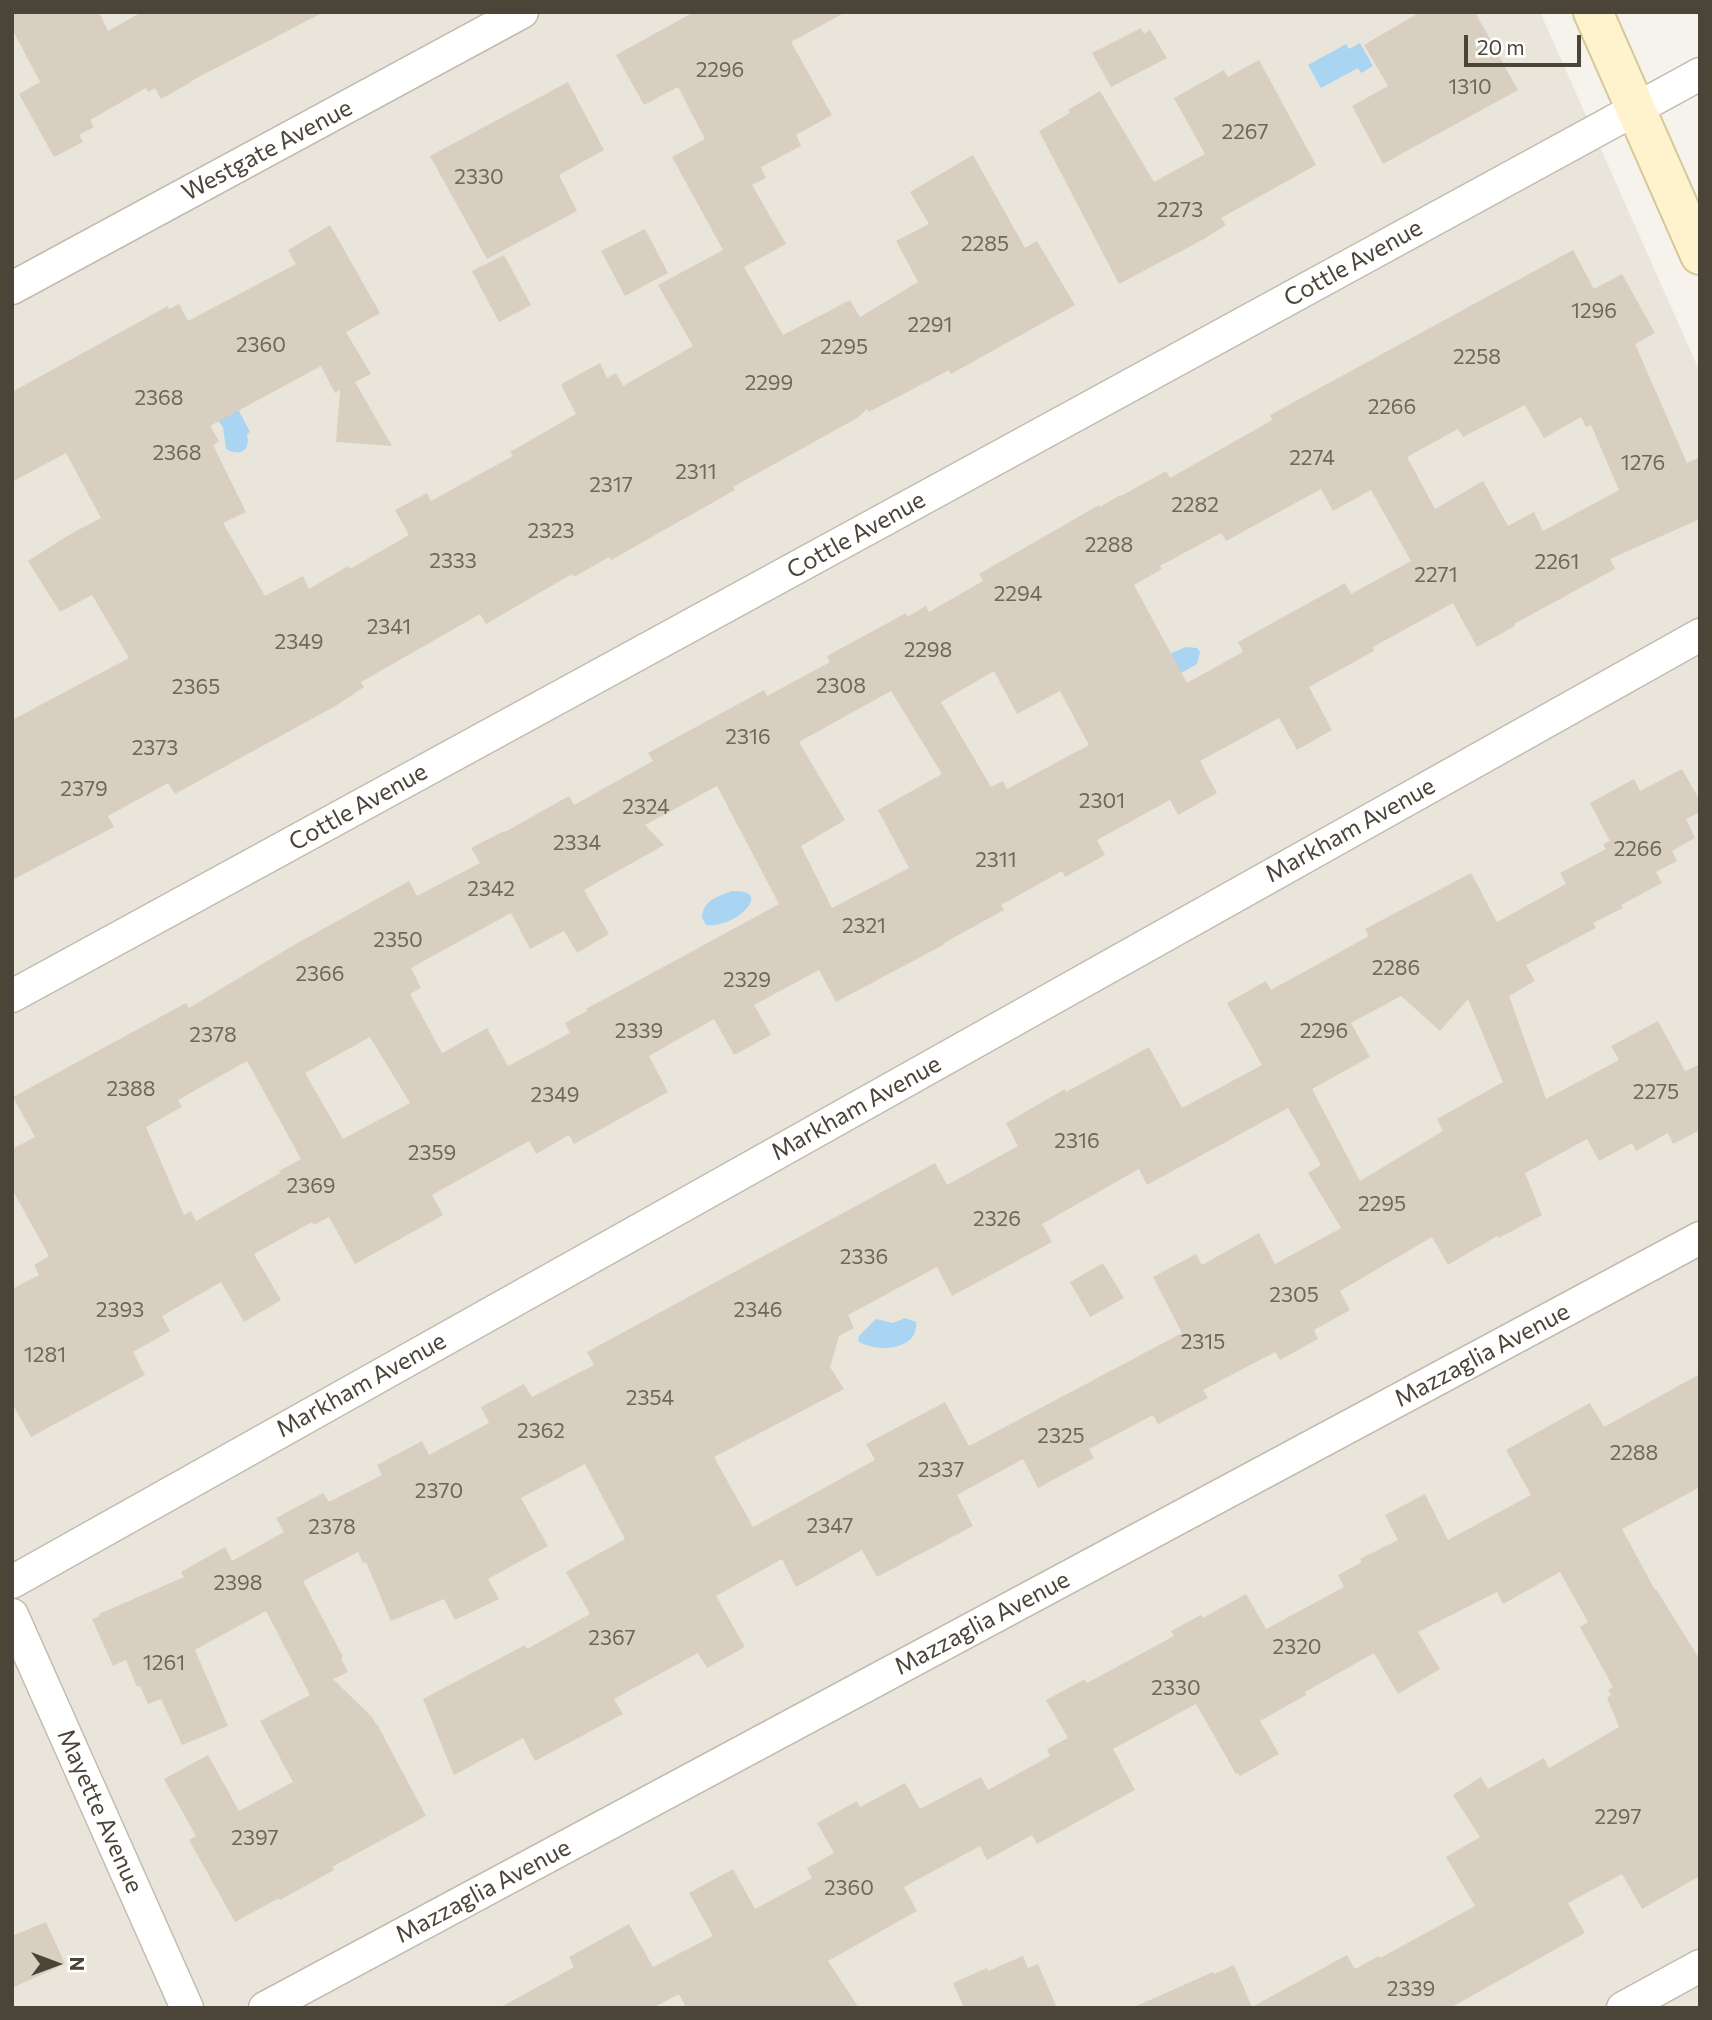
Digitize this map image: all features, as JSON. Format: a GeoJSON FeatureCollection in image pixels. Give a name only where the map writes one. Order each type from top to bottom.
{"type":"FeatureCollection","features":[{"type":"Feature","properties":{"kind":"main road"},"geometry":{"type":"LineString","coordinates":[[1593,12],[1700,255]]}},
{"type":"Feature","properties":{"kind":"street","name":"Westgate Avenue"},"geometry":{"type":"LineString","coordinates":[[12,288],[522,12]]}},
{"type":"Feature","properties":{"kind":"street","name":"Cottle Avenue"},"geometry":{"type":"LineString","coordinates":[[12,996],[1700,74]]}},
{"type":"Feature","properties":{"kind":"street","name":"Markham Avenue"},"geometry":{"type":"LineString","coordinates":[[12,1582],[1700,635]]}},
{"type":"Feature","properties":{"kind":"street","name":"Mazzaglia Avenue"},"geometry":{"type":"LineString","coordinates":[[265,2008],[1700,1238]]}},
{"type":"Feature","properties":{"kind":"street","name":"Mayette Avenue"},"geometry":{"type":"LineString","coordinates":[[12,1615],[187,2008]]}},
{"type":"Feature","properties":{"kind":"street"},"geometry":{"type":"LineString","coordinates":[[1623,2008],[1700,1966]]}},
{"type":"Feature","properties":{"kind":"shaded area"},"geometry":{"type":"Polygon","coordinates":[[[12,12],[1540,12],[1700,372],[1700,2008],[12,2008],[12,12]]]}},
{"type":"Feature","properties":{"kind":"water"},"geometry":{"type":"Polygon","coordinates":[[[1360,43],[1373,66],[1361,73],[1358,68],[1321,88],[1308,65],[1346,44],[1349,49],[1360,43]]]}},
{"type":"Feature","properties":{"kind":"water"},"geometry":{"type":"Polygon","coordinates":[[[237,407],[250,432],[247,434],[246,448],[240,452],[226,449],[223,427],[218,421],[237,407]]]}},
{"type":"Feature","properties":{"kind":"water"},"geometry":{"type":"Polygon","coordinates":[[[1186,647],[1197,648],[1200,652],[1197,664],[1158,686],[1157,659],[1186,647]]]}},
{"type":"Feature","properties":{"kind":"water"},"geometry":{"type":"Polygon","coordinates":[[[732,891],[745,892],[751,896],[751,902],[746,909],[728,921],[706,925],[702,918],[708,903],[732,891]]]}},
{"type":"Feature","properties":{"kind":"water"},"geometry":{"type":"Polygon","coordinates":[[[905,1318],[916,1322],[915,1332],[904,1344],[885,1348],[858,1341],[859,1336],[876,1319],[893,1323],[905,1318]]]}},
{"type":"Feature","properties":{"kind":"building"},"geometry":{"type":"Polygon","coordinates":[[[12,12],[99,12],[108,31],[142,12],[324,12],[161,99],[155,88],[148,92],[146,88],[90,120],[94,127],[79,135],[83,142],[54,157],[19,94],[40,82],[12,29],[12,12]]]}},
{"type":"Feature","properties":{"kind":"building"},"geometry":{"type":"Polygon","coordinates":[[[694,12],[846,12],[791,42],[832,115],[796,135],[801,146],[761,167],[766,178],[752,185],[786,244],[744,267],[783,335],[850,300],[860,317],[918,282],[896,241],[929,224],[910,192],[973,155],[1025,248],[1037,241],[1075,305],[951,374],[949,370],[869,412],[867,409],[857,418],[733,487],[735,490],[611,560],[609,557],[574,577],[572,574],[486,624],[480,614],[361,682],[364,687],[337,705],[175,794],[168,783],[108,816],[114,827],[12,880],[12,720],[129,658],[92,595],[60,612],[28,561],[101,518],[66,453],[12,482],[12,392],[168,306],[169,309],[179,304],[188,321],[296,264],[288,250],[330,225],[380,313],[346,332],[371,374],[355,382],[392,446],[336,442],[340,390],[335,393],[321,366],[210,426],[219,441],[213,445],[246,512],[223,523],[265,596],[303,576],[309,589],[348,566],[350,569],[409,535],[395,510],[427,493],[431,501],[513,456],[510,452],[576,414],[561,385],[563,383],[600,363],[607,378],[616,373],[623,386],[693,346],[658,285],[723,250],[672,157],[705,139],[678,87],[644,105],[616,55],[694,12]]]}},
{"type":"Feature","properties":{"kind":"building"},"geometry":{"type":"Polygon","coordinates":[[[1420,12],[1475,12],[1518,90],[1383,164],[1352,106],[1388,86],[1364,45],[1420,12]]]}},
{"type":"Feature","properties":{"kind":"building"},"geometry":{"type":"Polygon","coordinates":[[[1141,28],[1144,34],[1150,30],[1167,58],[1111,87],[1092,53],[1141,28]]]}},
{"type":"Feature","properties":{"kind":"building"},"geometry":{"type":"Polygon","coordinates":[[[1259,60],[1316,165],[1221,218],[1226,225],[1204,239],[1119,284],[1039,131],[1100,91],[1154,182],[1205,154],[1174,98],[1224,70],[1228,77],[1259,60]]]}},
{"type":"Feature","properties":{"kind":"building"},"geometry":{"type":"Polygon","coordinates":[[[568,82],[604,150],[559,175],[577,211],[487,259],[430,156],[568,82]]]}},
{"type":"Feature","properties":{"kind":"building"},"geometry":{"type":"Polygon","coordinates":[[[645,229],[668,273],[625,296],[601,251],[645,229]]]}},
{"type":"Feature","properties":{"kind":"building"},"geometry":{"type":"Polygon","coordinates":[[[1573,250],[1594,289],[1622,274],[1655,333],[1635,344],[1687,463],[1700,457],[1700,519],[1610,559],[1615,569],[1477,647],[1453,603],[1373,647],[1374,651],[1309,687],[1332,730],[1297,750],[1279,718],[1200,761],[1217,793],[1178,815],[1170,800],[1097,840],[1105,855],[1065,877],[1062,871],[1001,905],[1004,910],[945,944],[836,1002],[819,970],[754,1005],[771,1035],[734,1055],[714,1019],[649,1056],[668,1092],[574,1144],[569,1135],[536,1154],[529,1141],[432,1195],[443,1215],[355,1264],[329,1217],[314,1225],[312,1222],[254,1254],[281,1300],[244,1322],[221,1282],[162,1316],[170,1331],[133,1352],[145,1375],[31,1437],[12,1403],[12,1289],[39,1275],[34,1265],[49,1256],[12,1189],[12,1149],[35,1137],[13,1097],[186,1003],[189,1008],[409,881],[417,896],[480,863],[471,848],[569,796],[574,805],[653,761],[648,753],[764,690],[767,696],[830,662],[827,656],[906,613],[907,617],[926,606],[929,612],[983,581],[979,574],[1099,505],[1100,507],[1166,471],[1170,478],[1272,420],[1270,415],[1573,250]],[[1525,405],[1463,437],[1458,429],[1407,457],[1435,509],[1483,481],[1508,526],[1534,512],[1543,531],[1619,490],[1591,425],[1586,427],[1581,417],[1544,438],[1525,405]],[[1321,489],[1226,541],[1221,533],[1160,566],[1162,569],[1134,585],[1187,683],[1243,652],[1238,642],[1345,583],[1351,594],[1411,561],[1371,490],[1333,511],[1321,489]],[[994,671],[941,702],[991,787],[1003,781],[1007,789],[1089,745],[1060,691],[1017,714],[994,671]],[[891,691],[799,742],[845,820],[801,846],[832,908],[909,868],[878,810],[942,774],[891,691]],[[717,786],[645,825],[664,845],[584,890],[609,934],[577,953],[564,931],[530,949],[511,913],[411,968],[421,988],[410,994],[442,1053],[487,1028],[508,1066],[570,1033],[565,1023],[587,1011],[586,1009],[779,904],[717,786]],[[370,1037],[305,1073],[343,1139],[410,1103],[370,1037]],[[247,1061],[178,1100],[182,1107],[146,1127],[184,1215],[191,1211],[196,1221],[301,1159],[247,1061]]]}},
{"type":"Feature","properties":{"kind":"building"},"geometry":{"type":"Polygon","coordinates":[[[504,255],[531,305],[499,322],[472,271],[504,255]]]}},
{"type":"Feature","properties":{"kind":"building"},"geometry":{"type":"Polygon","coordinates":[[[1682,769],[1700,801],[1700,812],[1686,819],[1695,838],[1672,851],[1677,861],[1656,872],[1662,883],[1593,923],[1596,928],[1526,965],[1535,981],[1509,996],[1546,1099],[1619,1060],[1611,1046],[1658,1021],[1685,1071],[1700,1064],[1700,1130],[1673,1144],[1668,1133],[1636,1151],[1632,1143],[1599,1161],[1587,1139],[1525,1173],[1542,1215],[1499,1238],[1497,1236],[1448,1265],[1432,1237],[1340,1291],[1350,1310],[1314,1330],[1318,1339],[1280,1360],[1275,1352],[1203,1390],[1208,1398],[1158,1424],[1153,1415],[1089,1449],[1094,1458],[1038,1488],[1023,1459],[957,1495],[973,1526],[877,1577],[862,1550],[796,1587],[782,1559],[716,1596],[745,1647],[707,1668],[698,1653],[614,1699],[623,1714],[535,1761],[523,1738],[454,1775],[423,1699],[525,1645],[527,1649],[590,1614],[566,1572],[625,1539],[585,1464],[521,1498],[548,1546],[488,1579],[499,1599],[455,1620],[444,1599],[391,1621],[366,1562],[363,1563],[358,1552],[303,1581],[343,1657],[341,1658],[348,1672],[333,1679],[377,1724],[426,1816],[332,1867],[334,1870],[280,1900],[279,1898],[235,1922],[189,1840],[196,1836],[164,1779],[208,1755],[239,1811],[293,1782],[260,1721],[310,1695],[266,1611],[195,1650],[228,1726],[182,1745],[161,1699],[148,1704],[140,1686],[137,1687],[126,1660],[113,1666],[92,1619],[184,1577],[181,1572],[225,1547],[232,1561],[284,1532],[276,1518],[323,1493],[329,1502],[382,1475],[377,1465],[422,1441],[429,1455],[489,1423],[481,1407],[524,1384],[532,1397],[594,1365],[587,1352],[935,1163],[947,1185],[1018,1146],[1006,1123],[1065,1089],[1066,1092],[1149,1047],[1182,1108],[1262,1065],[1227,1003],[1266,981],[1271,990],[1369,936],[1365,929],[1471,873],[1497,922],[1566,884],[1560,873],[1606,849],[1603,844],[1610,841],[1590,803],[1634,779],[1640,791],[1682,769]],[[1401,996],[1351,1023],[1370,1057],[1312,1089],[1360,1181],[1443,1131],[1437,1119],[1503,1082],[1468,999],[1440,1031],[1401,996]],[[1288,1108],[1147,1185],[1139,1169],[1042,1224],[1052,1242],[952,1296],[937,1267],[848,1315],[854,1328],[839,1336],[830,1367],[844,1389],[714,1457],[753,1527],[875,1460],[866,1444],[945,1402],[969,1446],[1182,1333],[1153,1277],[1196,1254],[1202,1265],[1259,1233],[1275,1264],[1341,1228],[1308,1173],[1321,1165],[1288,1108]]]}},
{"type":"Feature","properties":{"kind":"building"},"geometry":{"type":"Polygon","coordinates":[[[1103,1263],[1124,1298],[1090,1317],[1070,1282],[1103,1263]]]}},
{"type":"Feature","properties":{"kind":"building"},"geometry":{"type":"Polygon","coordinates":[[[1700,1374],[1700,1487],[1622,1529],[1655,1590],[1700,1660],[1700,1876],[1642,1909],[1622,1874],[1568,1903],[1585,1933],[1450,2008],[1132,2008],[1234,1965],[1252,2007],[1347,1955],[1355,1969],[1379,1956],[1380,1958],[1475,1906],[1446,1857],[1480,1837],[1453,1795],[1481,1777],[1488,1789],[1544,1758],[1549,1768],[1619,1727],[1607,1698],[1611,1695],[1608,1690],[1613,1687],[1580,1627],[1588,1622],[1560,1572],[1503,1604],[1497,1592],[1418,1632],[1440,1669],[1398,1694],[1374,1653],[1305,1692],[1306,1695],[1260,1721],[1279,1754],[1240,1776],[1236,1774],[1196,1704],[1113,1749],[1135,1790],[1037,1844],[1032,1835],[987,1860],[980,1846],[904,1887],[917,1911],[828,1961],[859,2008],[686,2008],[679,1994],[653,2008],[499,2008],[574,1967],[569,1957],[629,1924],[653,1967],[713,1936],[689,1893],[733,1869],[755,1909],[812,1878],[807,1868],[834,1853],[817,1823],[857,1801],[860,1807],[905,1783],[920,1809],[981,1777],[988,1790],[1050,1756],[1047,1749],[1068,1738],[1046,1700],[1085,1679],[1087,1683],[1174,1636],[1171,1631],[1201,1615],[1203,1618],[1246,1594],[1266,1629],[1344,1587],[1338,1575],[1362,1562],[1360,1559],[1398,1540],[1385,1515],[1425,1494],[1448,1540],[1531,1495],[1506,1450],[1590,1403],[1604,1427],[1700,1374]]]}},
{"type":"Feature","properties":{"kind":"building"},"geometry":{"type":"Polygon","coordinates":[[[46,1922],[65,1964],[12,1988],[12,1936],[46,1922]]]}},
{"type":"Feature","properties":{"kind":"building"},"geometry":{"type":"Polygon","coordinates":[[[1023,1956],[1028,1968],[1038,1964],[1057,2008],[964,2008],[953,1983],[1023,1956]]]}}]}
